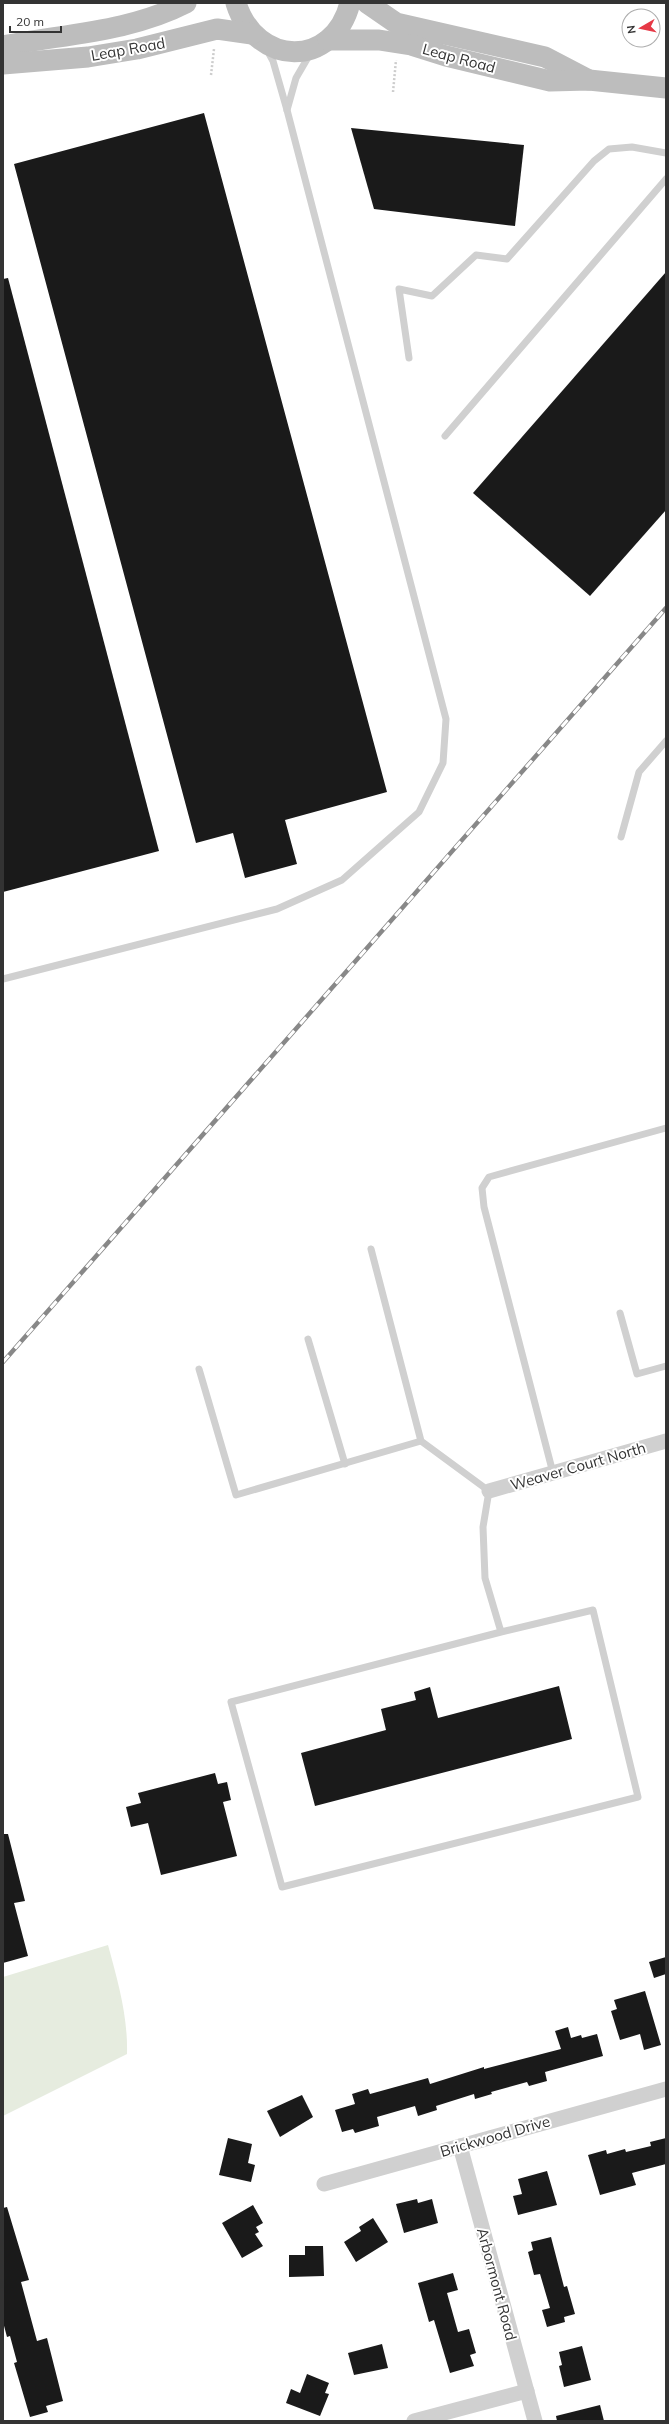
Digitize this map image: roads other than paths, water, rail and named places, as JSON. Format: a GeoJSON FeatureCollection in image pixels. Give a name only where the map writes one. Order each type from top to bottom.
{"type":"FeatureCollection","features":[{"type":"Feature","properties":{"kind":"street","name":"Leap Road"},"geometry":{"type":"LineString","coordinates":[[3,46],[107,29],[152,17],[186,3]]}},
{"type":"Feature","properties":{"kind":"street"},"geometry":{"type":"LineString","coordinates":[[236,3],[241,19],[257,38]]}},
{"type":"Feature","properties":{"kind":"street"},"geometry":{"type":"LineString","coordinates":[[321,44],[339,29],[347,16],[350,3]]}},
{"type":"Feature","properties":{"kind":"street","name":"Leap Road"},"geometry":{"type":"LineString","coordinates":[[367,3],[396,23],[545,57],[589,80]]}},
{"type":"Feature","properties":{"kind":"street","name":"Leap Road"},"geometry":{"type":"LineString","coordinates":[[3,64],[81,57],[137,49],[217,29],[257,38],[288,52],[321,44],[379,40],[411,45],[446,56],[550,81],[589,80],[666,88]]}},
{"type":"Feature","properties":{"kind":"street","name":"Weaver Court North"},"geometry":{"type":"LineString","coordinates":[[489,1491],[666,1441]]}},
{"type":"Feature","properties":{"kind":"street","name":"Brickwood Drive"},"geometry":{"type":"LineString","coordinates":[[324,2184],[666,2089]]}},
{"type":"Feature","properties":{"kind":"street","name":"Arbormont Road"},"geometry":{"type":"LineString","coordinates":[[460,2146],[535,2421]]}},
{"type":"Feature","properties":{"kind":"street"},"geometry":{"type":"LineString","coordinates":[[414,2421],[527,2391]]}},
{"type":"Feature","properties":{"kind":"lane"},"geometry":{"type":"LineString","coordinates":[[3,979],[277,909],[342,880],[419,812],[443,763],[446,719],[287,110],[273,61],[257,38]]}},
{"type":"Feature","properties":{"kind":"lane"},"geometry":{"type":"LineString","coordinates":[[287,110],[296,78],[321,44]]}},
{"type":"Feature","properties":{"kind":"lane"},"geometry":{"type":"LineString","coordinates":[[409,358],[399,289],[432,296],[476,255],[507,259],[594,161],[609,149],[632,147],[666,153]]}},
{"type":"Feature","properties":{"kind":"lane"},"geometry":{"type":"LineString","coordinates":[[444,436],[666,179]]}},
{"type":"Feature","properties":{"kind":"lane"},"geometry":{"type":"LineString","coordinates":[[621,837],[639,772],[666,741]]}},
{"type":"Feature","properties":{"kind":"lane"},"geometry":{"type":"LineString","coordinates":[[553,1473],[484,1207],[482,1188],[489,1177],[666,1128]]}},
{"type":"Feature","properties":{"kind":"lane"},"geometry":{"type":"LineString","coordinates":[[371,1249],[421,1442],[489,1491],[483,1527],[485,1578],[501,1632]]}},
{"type":"Feature","properties":{"kind":"lane"},"geometry":{"type":"LineString","coordinates":[[620,1313],[637,1374],[666,1366]]}},
{"type":"Feature","properties":{"kind":"lane"},"geometry":{"type":"LineString","coordinates":[[308,1339],[344,1464]]}},
{"type":"Feature","properties":{"kind":"lane"},"geometry":{"type":"LineString","coordinates":[[199,1369],[236,1495],[421,1442]]}},
{"type":"Feature","properties":{"kind":"lane"},"geometry":{"type":"LineString","coordinates":[[593,1610],[638,1797],[282,1887],[231,1702],[501,1632],[593,1610]]}},
{"type":"Feature","properties":{"kind":"railway"},"geometry":{"type":"LineString","coordinates":[[3,1362],[666,608]]}}]}
